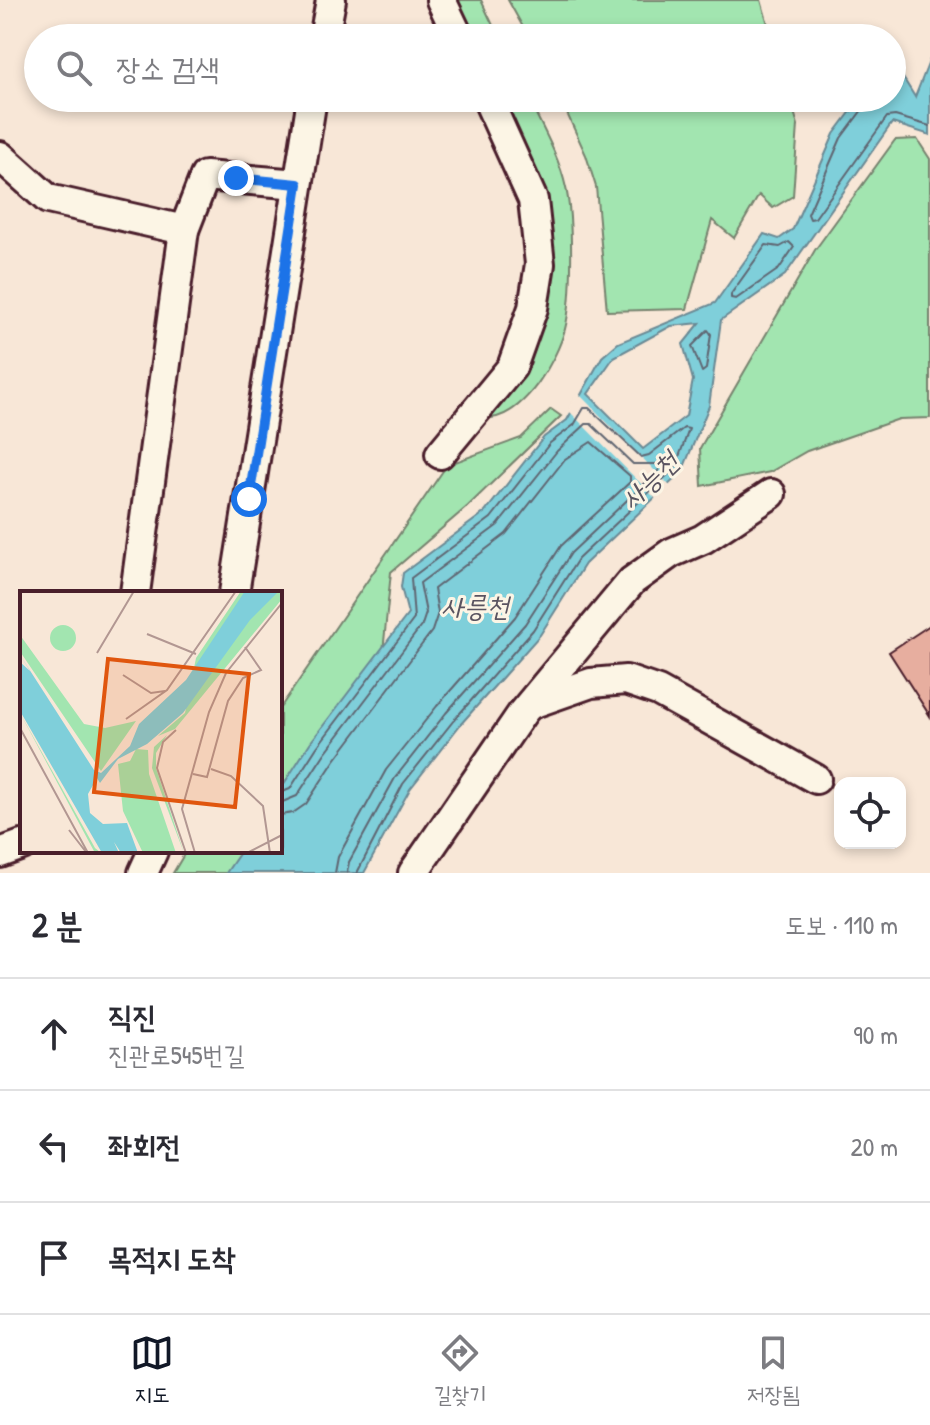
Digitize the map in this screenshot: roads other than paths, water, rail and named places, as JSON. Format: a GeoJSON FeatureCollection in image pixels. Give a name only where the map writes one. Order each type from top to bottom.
{"type":"FeatureCollection","features":[{"type":"Feature","properties":{"kind":"lane"},"geometry":{"type":"LineString","coordinates":[[327,24],[331,0]]}},
{"type":"Feature","properties":{"kind":"lane"},"geometry":{"type":"LineString","coordinates":[[441,0],[452,24]]}},
{"type":"Feature","properties":{"kind":"lane"},"geometry":{"type":"LineString","coordinates":[[234,591],[310,112]]}},
{"type":"Feature","properties":{"kind":"lane"},"geometry":{"type":"LineString","coordinates":[[440,454],[512,367],[533,308],[540,264],[533,200],[493,112]]}},
{"type":"Feature","properties":{"kind":"lane"},"geometry":{"type":"LineString","coordinates":[[0,156],[48,199],[184,230]]}},
{"type":"Feature","properties":{"kind":"lane"},"geometry":{"type":"LineString","coordinates":[[135,591],[184,230],[205,176],[298,184]]}},
{"type":"Feature","properties":{"kind":"lane"},"geometry":{"type":"LineString","coordinates":[[413,873],[530,704],[632,581],[671,553],[703,539],[771,494]]}},
{"type":"Feature","properties":{"kind":"lane"},"geometry":{"type":"LineString","coordinates":[[530,704],[591,683],[626,680],[658,691],[816,779]]}},
{"type":"Feature","properties":{"kind":"lane"},"geometry":{"type":"LineString","coordinates":[[0,853],[20,846]]}},
{"type":"Feature","properties":{"kind":"lane"},"geometry":{"type":"LineString","coordinates":[[143,873],[152,853]]}},
{"type":"Feature","properties":{"kind":"water","name":"사릉천"},"geometry":{"type":"Polygon","coordinates":[[[930,59],[930,135],[892,123],[785,275],[721,320],[709,406],[682,472],[585,564],[540,635],[460,725],[410,789],[364,873],[226,873],[240,853],[282,853],[282,787],[310,743],[408,614],[401,587],[403,573],[485,512],[544,437],[567,420],[602,357],[618,343],[715,303],[764,234],[779,239],[793,229],[834,134],[850,112],[906,112],[906,83],[915,97],[930,59]],[[700,323],[671,326],[614,357],[588,394],[643,449],[686,416],[693,380],[683,344],[700,323]]]}},
{"type":"Feature","properties":{"kind":"water label","name":"사능천"},"geometry":{"type":"Point","coordinates":[649,480]}}]}
